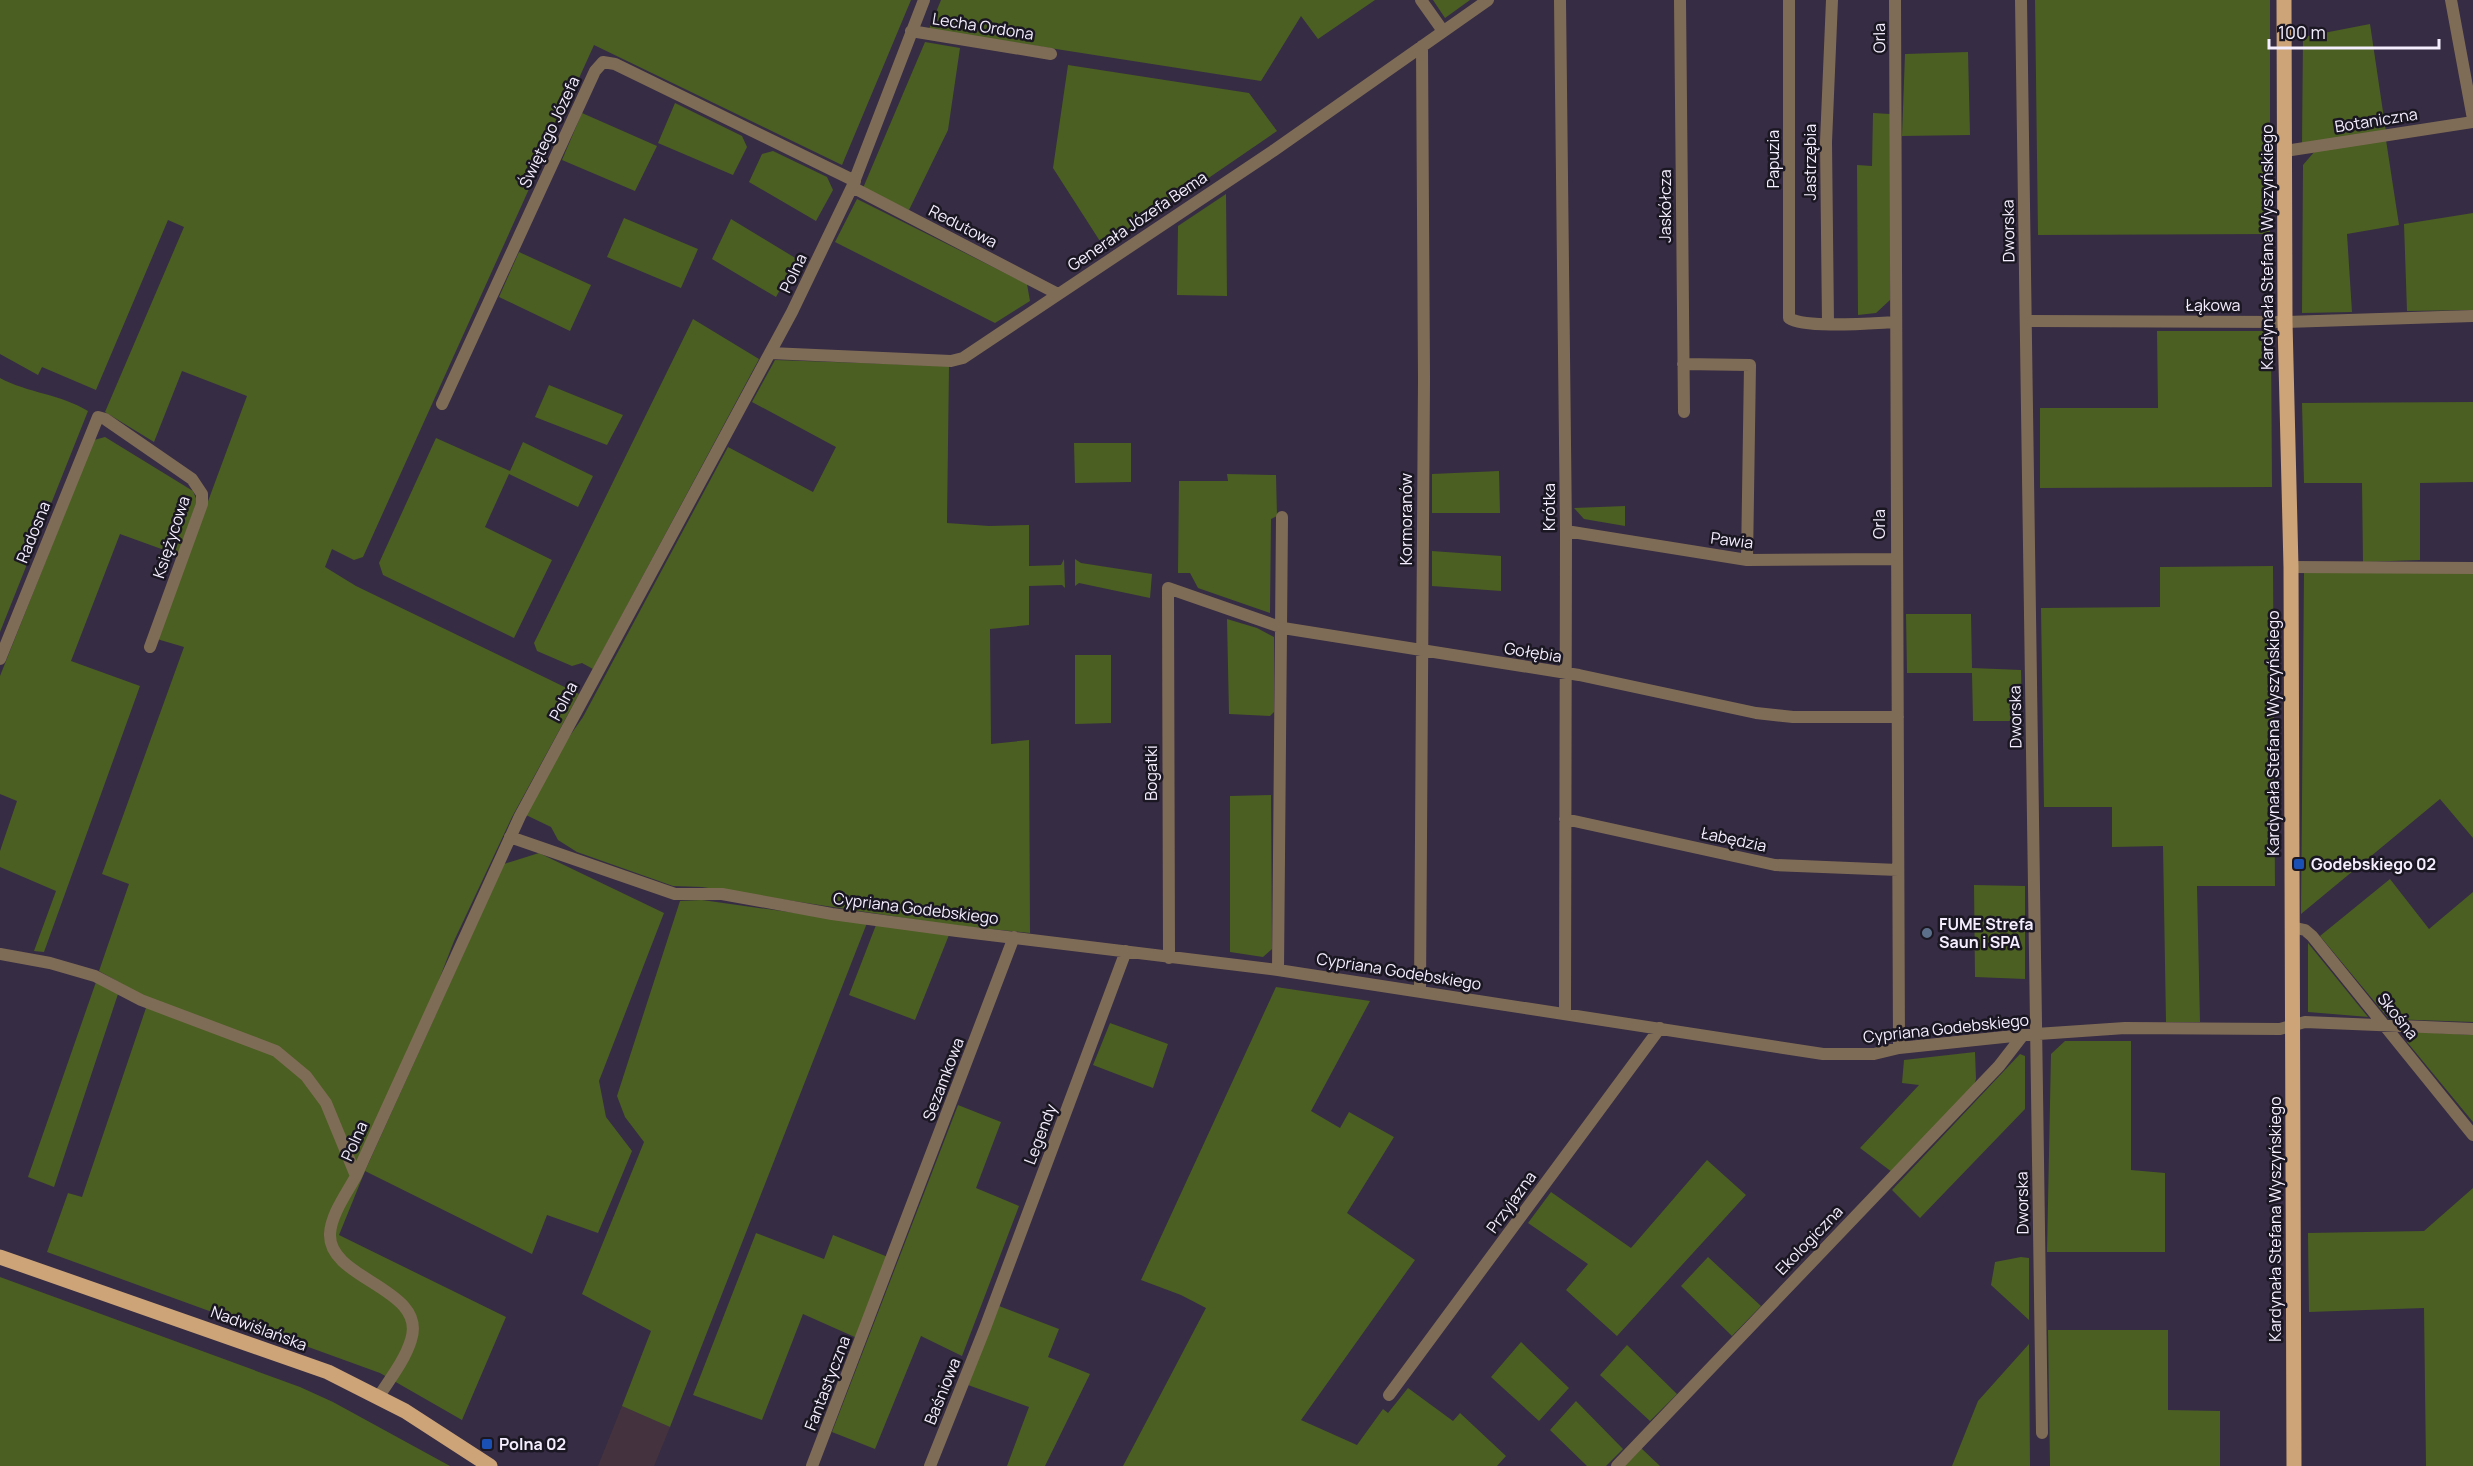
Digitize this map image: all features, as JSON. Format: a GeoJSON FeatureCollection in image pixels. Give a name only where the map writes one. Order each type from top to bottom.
{"type":"FeatureCollection","features":[{"type":"Feature","properties":{"kind":"main road","name":"Kardynała Stefana Wyszyńskiego"},"geometry":{"type":"LineString","coordinates":[[2284,0],[2285,322],[2291,567],[2290,927],[2294,1466]]}},
{"type":"Feature","properties":{"kind":"main road","name":"Nadwiślańska"},"geometry":{"type":"LineString","coordinates":[[0,1257],[285,1355],[379,1396],[490,1466]]}},
{"type":"Feature","properties":{"kind":"street","name":"Polna"},"geometry":{"type":"LineString","coordinates":[[379,1396],[405,1355],[412,1338],[411,1321],[402,1305],[386,1290],[348,1267],[336,1256],[331,1245],[330,1233],[335,1217],[356,1176],[510,837],[770,354],[854,184],[924,0]]}},
{"type":"Feature","properties":{"kind":"street"},"geometry":{"type":"LineString","coordinates":[[1421,0],[1443,31]]}},
{"type":"Feature","properties":{"kind":"street","name":"Generała Józefa Bema"},"geometry":{"type":"LineString","coordinates":[[770,354],[951,361],[963,358],[1273,151],[1488,0]]}},
{"type":"Feature","properties":{"kind":"street","name":"Krótka"},"geometry":{"type":"LineString","coordinates":[[1560,0],[1566,531],[1565,1013]]}},
{"type":"Feature","properties":{"kind":"street","name":"Jaskółcza"},"geometry":{"type":"LineString","coordinates":[[1680,0],[1684,412]]}},
{"type":"Feature","properties":{"kind":"street","name":"Papuzia"},"geometry":{"type":"LineString","coordinates":[[1789,0],[1790,318],[1799,322],[1828,324]]}},
{"type":"Feature","properties":{"kind":"street","name":"Jastrzębia"},"geometry":{"type":"LineString","coordinates":[[1828,324],[1826,142],[1832,0]]}},
{"type":"Feature","properties":{"kind":"street","name":"Orla"},"geometry":{"type":"LineString","coordinates":[[1895,0],[1899,1048]]}},
{"type":"Feature","properties":{"kind":"street","name":"Dworska"},"geometry":{"type":"LineString","coordinates":[[2021,0],[2042,1433]]}},
{"type":"Feature","properties":{"kind":"street"},"geometry":{"type":"LineString","coordinates":[[2451,0],[2473,121]]}},
{"type":"Feature","properties":{"kind":"street","name":"Lecha Ordona"},"geometry":{"type":"LineString","coordinates":[[911,31],[1051,54]]}},
{"type":"Feature","properties":{"kind":"street","name":"Kormoranów"},"geometry":{"type":"LineString","coordinates":[[1420,991],[1422,46]]}},
{"type":"Feature","properties":{"kind":"street","name":"Świętego Józefa"},"geometry":{"type":"LineString","coordinates":[[442,404],[596,71],[603,62],[615,64],[854,184]]}},
{"type":"Feature","properties":{"kind":"street","name":"Botaniczna"},"geometry":{"type":"LineString","coordinates":[[2285,151],[2473,121]]}},
{"type":"Feature","properties":{"kind":"street","name":"Redutowa"},"geometry":{"type":"LineString","coordinates":[[854,184],[1058,294]]}},
{"type":"Feature","properties":{"kind":"street","name":"Łąkowa"},"geometry":{"type":"LineString","coordinates":[[2026,321],[2285,322],[2473,316]]}},
{"type":"Feature","properties":{"kind":"street"},"geometry":{"type":"LineString","coordinates":[[1828,324],[1895,322]]}},
{"type":"Feature","properties":{"kind":"street"},"geometry":{"type":"LineString","coordinates":[[1683,364],[1749,365],[1747,560]]}},
{"type":"Feature","properties":{"kind":"street","name":"Księżycowa"},"geometry":{"type":"LineString","coordinates":[[98,417],[105,419],[192,479],[202,494],[202,504],[150,647]]}},
{"type":"Feature","properties":{"kind":"street","name":"Radosna"},"geometry":{"type":"LineString","coordinates":[[0,659],[98,417]]}},
{"type":"Feature","properties":{"kind":"street"},"geometry":{"type":"LineString","coordinates":[[1278,970],[1283,628],[1282,517]]}},
{"type":"Feature","properties":{"kind":"street","name":"Pawia"},"geometry":{"type":"LineString","coordinates":[[1566,531],[1747,560],[1896,559]]}},
{"type":"Feature","properties":{"kind":"street"},"geometry":{"type":"LineString","coordinates":[[2291,567],[2473,568]]}},
{"type":"Feature","properties":{"kind":"street","name":"Gołębia"},"geometry":{"type":"LineString","coordinates":[[1168,588],[1283,628],[1565,674],[1756,713],[1793,717],[1898,717]]}},
{"type":"Feature","properties":{"kind":"street","name":"Bogatki"},"geometry":{"type":"LineString","coordinates":[[1168,588],[1169,958]]}},
{"type":"Feature","properties":{"kind":"street","name":"Łabędzia"},"geometry":{"type":"LineString","coordinates":[[1565,819],[1775,865],[1898,870]]}},
{"type":"Feature","properties":{"kind":"street","name":"Cypriana Godebskiego"},"geometry":{"type":"LineString","coordinates":[[510,837],[675,894],[722,894],[843,915],[1278,970],[1823,1054],[1874,1054],[1899,1048],[2023,1035],[2125,1028],[2280,1029],[2305,1022],[2473,1029]]}},
{"type":"Feature","properties":{"kind":"street","name":"Skośna"},"geometry":{"type":"LineString","coordinates":[[2290,927],[2305,930],[2312,936],[2473,1135]]}},
{"type":"Feature","properties":{"kind":"street","name":"Sezamkowa"},"geometry":{"type":"LineString","coordinates":[[872,1312],[1014,937]]}},
{"type":"Feature","properties":{"kind":"street","name":"Legendy"},"geometry":{"type":"LineString","coordinates":[[985,1328],[1126,951]]}},
{"type":"Feature","properties":{"kind":"street"},"geometry":{"type":"LineString","coordinates":[[0,954],[51,963],[95,976],[141,1000],[276,1051],[306,1076],[326,1103],[356,1176]]}},
{"type":"Feature","properties":{"kind":"street","name":"Przyjazna"},"geometry":{"type":"LineString","coordinates":[[1389,1395],[1660,1028]]}},
{"type":"Feature","properties":{"kind":"street","name":"Ekologiczna"},"geometry":{"type":"LineString","coordinates":[[1617,1466],[1999,1066],[2023,1035]]}},
{"type":"Feature","properties":{"kind":"street","name":"Fantastyczna"},"geometry":{"type":"LineString","coordinates":[[812,1466],[872,1312]]}},
{"type":"Feature","properties":{"kind":"street","name":"Baśniowa"},"geometry":{"type":"LineString","coordinates":[[930,1466],[985,1328]]}},
{"type":"Feature","properties":{"kind":"shaded area"},"geometry":{"type":"Polygon","coordinates":[[[622,1406],[670,1427],[654,1466],[598,1466],[622,1406]]]}},
{"type":"Feature","properties":{"kind":"green space"},"geometry":{"type":"Polygon","coordinates":[[[0,0],[911,0],[842,165],[594,45],[363,557],[354,560],[332,549],[325,567],[356,586],[579,694],[512,817],[454,941],[339,1235],[506,1317],[462,1420],[380,1373],[47,1252],[68,1193],[82,1197],[149,999],[99,971],[129,884],[102,874],[184,647],[157,639],[247,396],[182,371],[154,442],[105,412],[184,227],[168,220],[96,390],[42,367],[38,375],[0,354],[0,0]]]}},
{"type":"Feature","properties":{"kind":"green space"},"geometry":{"type":"Polygon","coordinates":[[[941,0],[1375,0],[1318,39],[1301,16],[1261,81],[929,29],[941,0]]]}},
{"type":"Feature","properties":{"kind":"green space"},"geometry":{"type":"Polygon","coordinates":[[[1433,0],[1470,0],[1445,18],[1433,0]]]}},
{"type":"Feature","properties":{"kind":"green space"},"geometry":{"type":"Polygon","coordinates":[[[2035,0],[2270,0],[2270,234],[2038,235],[2035,0]]]}},
{"type":"Feature","properties":{"kind":"green space"},"geometry":{"type":"Polygon","coordinates":[[[2370,24],[2386,132],[2302,145],[2303,37],[2370,24]]]}},
{"type":"Feature","properties":{"kind":"green space"},"geometry":{"type":"Polygon","coordinates":[[[925,42],[960,48],[948,130],[909,210],[863,188],[925,42]]]}},
{"type":"Feature","properties":{"kind":"green space"},"geometry":{"type":"Polygon","coordinates":[[[1968,52],[1970,135],[1902,136],[1905,54],[1968,52]]]}},
{"type":"Feature","properties":{"kind":"green space"},"geometry":{"type":"Polygon","coordinates":[[[1068,65],[1249,93],[1277,131],[1105,249],[1053,168],[1068,65]]]}},
{"type":"Feature","properties":{"kind":"green space"},"geometry":{"type":"Polygon","coordinates":[[[675,103],[742,136],[747,147],[733,175],[658,143],[675,103]]]}},
{"type":"Feature","properties":{"kind":"green space"},"geometry":{"type":"Polygon","coordinates":[[[582,113],[657,146],[635,191],[562,160],[582,113]]]}},
{"type":"Feature","properties":{"kind":"green space"},"geometry":{"type":"Polygon","coordinates":[[[1873,113],[1890,114],[1890,300],[1876,313],[1858,315],[1857,165],[1872,166],[1873,113]]]}},
{"type":"Feature","properties":{"kind":"green space"},"geometry":{"type":"Polygon","coordinates":[[[2386,140],[2399,225],[2347,234],[2352,312],[2302,313],[2303,165],[2315,151],[2386,140]]]}},
{"type":"Feature","properties":{"kind":"green space"},"geometry":{"type":"Polygon","coordinates":[[[773,151],[827,177],[833,190],[816,221],[749,182],[762,154],[773,151]]]}},
{"type":"Feature","properties":{"kind":"green space"},"geometry":{"type":"Polygon","coordinates":[[[1226,194],[1227,296],[1177,295],[1178,226],[1226,194]]]}},
{"type":"Feature","properties":{"kind":"green space"},"geometry":{"type":"Polygon","coordinates":[[[857,199],[1027,284],[1030,301],[995,323],[835,242],[857,199]]]}},
{"type":"Feature","properties":{"kind":"green space"},"geometry":{"type":"Polygon","coordinates":[[[2473,213],[2473,310],[2407,311],[2404,224],[2473,213]]]}},
{"type":"Feature","properties":{"kind":"green space"},"geometry":{"type":"Polygon","coordinates":[[[624,218],[698,249],[681,288],[607,257],[624,218]]]}},
{"type":"Feature","properties":{"kind":"green space"},"geometry":{"type":"Polygon","coordinates":[[[731,219],[797,259],[776,297],[712,259],[731,219]]]}},
{"type":"Feature","properties":{"kind":"green space"},"geometry":{"type":"Polygon","coordinates":[[[519,252],[591,285],[570,331],[499,297],[519,252]]]}},
{"type":"Feature","properties":{"kind":"green space"},"geometry":{"type":"Polygon","coordinates":[[[693,319],[759,359],[593,669],[582,663],[572,666],[537,651],[534,643],[693,319]]]}},
{"type":"Feature","properties":{"kind":"green space"},"geometry":{"type":"Polygon","coordinates":[[[2157,331],[2263,331],[2271,338],[2272,487],[2040,488],[2040,408],[2158,408],[2157,331]]]}},
{"type":"Feature","properties":{"kind":"green space"},"geometry":{"type":"Polygon","coordinates":[[[775,360],[949,366],[947,523],[989,526],[1029,525],[1029,566],[1061,565],[1064,559],[1065,588],[1062,585],[1029,586],[1029,625],[990,629],[991,744],[1029,740],[1030,933],[951,925],[702,887],[673,886],[577,852],[558,840],[551,827],[526,815],[560,750],[583,717],[728,447],[813,492],[836,447],[752,402],[775,360]]]}},
{"type":"Feature","properties":{"kind":"green space"},"geometry":{"type":"Polygon","coordinates":[[[0,378],[88,411],[0,632],[0,378]]]}},
{"type":"Feature","properties":{"kind":"green space"},"geometry":{"type":"Polygon","coordinates":[[[549,385],[623,415],[607,445],[535,417],[549,385]]]}},
{"type":"Feature","properties":{"kind":"green space"},"geometry":{"type":"Polygon","coordinates":[[[2473,402],[2473,482],[2420,483],[2420,560],[2363,562],[2362,483],[2304,483],[2302,403],[2473,402]]]}},
{"type":"Feature","properties":{"kind":"green space"},"geometry":{"type":"Polygon","coordinates":[[[105,437],[193,491],[197,501],[178,555],[120,534],[71,661],[140,686],[44,952],[34,951],[56,891],[0,867],[0,851],[17,801],[0,794],[0,676],[94,440],[105,437]]]}},
{"type":"Feature","properties":{"kind":"green space"},"geometry":{"type":"Polygon","coordinates":[[[436,438],[510,471],[523,442],[593,476],[578,507],[509,474],[485,527],[552,560],[514,638],[383,575],[379,563],[436,438]]]}},
{"type":"Feature","properties":{"kind":"green space"},"geometry":{"type":"Polygon","coordinates":[[[1074,443],[1131,443],[1131,482],[1075,483],[1074,443]]]}},
{"type":"Feature","properties":{"kind":"green space"},"geometry":{"type":"Polygon","coordinates":[[[1499,471],[1500,513],[1432,513],[1432,474],[1499,471]]]}},
{"type":"Feature","properties":{"kind":"green space"},"geometry":{"type":"Polygon","coordinates":[[[1227,474],[1276,475],[1277,516],[1271,519],[1270,613],[1198,588],[1190,573],[1178,573],[1179,481],[1228,481],[1227,474]]]}},
{"type":"Feature","properties":{"kind":"green space"},"geometry":{"type":"Polygon","coordinates":[[[1625,506],[1625,526],[1584,519],[1574,508],[1625,506]]]}},
{"type":"Feature","properties":{"kind":"green space"},"geometry":{"type":"Polygon","coordinates":[[[1432,551],[1501,556],[1501,591],[1432,586],[1432,551]]]}},
{"type":"Feature","properties":{"kind":"green space"},"geometry":{"type":"Polygon","coordinates":[[[1075,559],[1081,563],[1152,574],[1150,598],[1079,583],[1075,586],[1075,559]]]}},
{"type":"Feature","properties":{"kind":"green space"},"geometry":{"type":"Polygon","coordinates":[[[2273,566],[2275,886],[2197,886],[2200,1022],[2166,1022],[2163,846],[2112,847],[2112,807],[2044,807],[2041,608],[2160,607],[2160,567],[2273,566]]]}},
{"type":"Feature","properties":{"kind":"green space"},"geometry":{"type":"Polygon","coordinates":[[[2304,572],[2473,572],[2473,838],[2440,799],[2301,914],[2304,572]]]}},
{"type":"Feature","properties":{"kind":"green space"},"geometry":{"type":"Polygon","coordinates":[[[1906,614],[1971,614],[1972,668],[2021,670],[2022,721],[1973,721],[1972,673],[1907,673],[1906,614]]]}},
{"type":"Feature","properties":{"kind":"green space"},"geometry":{"type":"Polygon","coordinates":[[[1227,619],[1257,628],[1274,637],[1274,712],[1270,716],[1229,714],[1227,619]]]}},
{"type":"Feature","properties":{"kind":"green space"},"geometry":{"type":"Polygon","coordinates":[[[1075,655],[1111,655],[1111,723],[1075,724],[1075,655]]]}},
{"type":"Feature","properties":{"kind":"green space"},"geometry":{"type":"Polygon","coordinates":[[[1271,795],[1272,949],[1263,957],[1230,952],[1230,796],[1271,795]]]}},
{"type":"Feature","properties":{"kind":"green space"},"geometry":{"type":"Polygon","coordinates":[[[539,853],[664,913],[599,1081],[606,1117],[632,1151],[598,1233],[547,1215],[532,1254],[365,1171],[504,864],[539,853]]]}},
{"type":"Feature","properties":{"kind":"green space"},"geometry":{"type":"Polygon","coordinates":[[[2390,879],[2429,929],[2473,892],[2473,1022],[2389,1019],[2320,936],[2390,879]]]}},
{"type":"Feature","properties":{"kind":"green space"},"geometry":{"type":"Polygon","coordinates":[[[1974,885],[2025,886],[2025,979],[1975,977],[1974,885]]]}},
{"type":"Feature","properties":{"kind":"green space"},"geometry":{"type":"Polygon","coordinates":[[[702,900],[867,923],[670,1427],[622,1406],[651,1331],[582,1294],[644,1142],[625,1117],[617,1096],[680,901],[702,900]]]}},
{"type":"Feature","properties":{"kind":"green space"},"geometry":{"type":"Polygon","coordinates":[[[876,925],[949,935],[915,1020],[849,995],[876,925]]]}},
{"type":"Feature","properties":{"kind":"green space"},"geometry":{"type":"Polygon","coordinates":[[[2308,943],[2368,1017],[2308,1012],[2308,943]]]}},
{"type":"Feature","properties":{"kind":"green space"},"geometry":{"type":"Polygon","coordinates":[[[96,982],[118,994],[54,1187],[28,1177],[96,982]]]}},
{"type":"Feature","properties":{"kind":"green space"},"geometry":{"type":"Polygon","coordinates":[[[1276,987],[1370,1001],[1311,1111],[1340,1128],[1349,1112],[1394,1137],[1347,1213],[1415,1260],[1301,1420],[1357,1445],[1383,1409],[1388,1413],[1408,1388],[1453,1421],[1460,1413],[1506,1456],[1497,1466],[1123,1466],[1206,1308],[1181,1295],[1141,1280],[1276,987]]]}},
{"type":"Feature","properties":{"kind":"green space"},"geometry":{"type":"Polygon","coordinates":[[[1110,1023],[1168,1044],[1153,1088],[1093,1065],[1110,1023]]]}},
{"type":"Feature","properties":{"kind":"green space"},"geometry":{"type":"Polygon","coordinates":[[[2417,1032],[2473,1035],[2473,1122],[2407,1042],[2417,1032]]]}},
{"type":"Feature","properties":{"kind":"green space"},"geometry":{"type":"Polygon","coordinates":[[[2065,1041],[2131,1041],[2131,1170],[2165,1173],[2165,1252],[2047,1252],[2051,1054],[2065,1041]]]}},
{"type":"Feature","properties":{"kind":"green space"},"geometry":{"type":"Polygon","coordinates":[[[1975,1052],[1976,1079],[1973,1088],[1892,1172],[1860,1148],[1919,1085],[1902,1083],[1904,1060],[1975,1052]]]}},
{"type":"Feature","properties":{"kind":"green space"},"geometry":{"type":"Polygon","coordinates":[[[2020,1054],[2025,1056],[2025,1109],[1920,1218],[1892,1190],[2020,1054]]]}},
{"type":"Feature","properties":{"kind":"green space"},"geometry":{"type":"Polygon","coordinates":[[[958,1105],[1001,1122],[976,1188],[1019,1206],[962,1356],[921,1336],[875,1449],[832,1432],[958,1105]]]}},
{"type":"Feature","properties":{"kind":"green space"},"geometry":{"type":"Polygon","coordinates":[[[1707,1160],[1746,1195],[1617,1336],[1566,1290],[1588,1264],[1528,1223],[1551,1192],[1631,1248],[1707,1160]]]}},
{"type":"Feature","properties":{"kind":"green space"},"geometry":{"type":"Polygon","coordinates":[[[2473,1188],[2473,1466],[2426,1466],[2424,1308],[2309,1312],[2308,1233],[2424,1231],[2473,1188]]]}},
{"type":"Feature","properties":{"kind":"green space"},"geometry":{"type":"Polygon","coordinates":[[[756,1233],[824,1259],[833,1235],[888,1257],[857,1338],[803,1314],[762,1420],[693,1395],[756,1233]]]}},
{"type":"Feature","properties":{"kind":"green space"},"geometry":{"type":"Polygon","coordinates":[[[1708,1257],[1761,1306],[1732,1336],[1681,1286],[1708,1257]]]}},
{"type":"Feature","properties":{"kind":"green space"},"geometry":{"type":"Polygon","coordinates":[[[2021,1257],[2029,1258],[2029,1320],[1991,1285],[1995,1262],[2021,1257]]]}},
{"type":"Feature","properties":{"kind":"green space"},"geometry":{"type":"Polygon","coordinates":[[[0,1277],[300,1387],[333,1402],[450,1466],[0,1466],[0,1277]]]}},
{"type":"Feature","properties":{"kind":"green space"},"geometry":{"type":"Polygon","coordinates":[[[999,1306],[1059,1329],[1048,1357],[1090,1374],[1045,1466],[1007,1466],[1029,1407],[968,1385],[999,1306]]]}},
{"type":"Feature","properties":{"kind":"green space"},"geometry":{"type":"Polygon","coordinates":[[[2048,1330],[2168,1330],[2168,1410],[2220,1411],[2220,1466],[2050,1466],[2048,1330]]]}},
{"type":"Feature","properties":{"kind":"green space"},"geometry":{"type":"Polygon","coordinates":[[[1521,1342],[1569,1388],[1539,1421],[1491,1377],[1521,1342]]]}},
{"type":"Feature","properties":{"kind":"green space"},"geometry":{"type":"Polygon","coordinates":[[[2029,1344],[2030,1466],[1952,1466],[1978,1401],[2029,1344]]]}},
{"type":"Feature","properties":{"kind":"green space"},"geometry":{"type":"Polygon","coordinates":[[[1627,1345],[1677,1394],[1650,1421],[1600,1375],[1627,1345]]]}},
{"type":"Feature","properties":{"kind":"green space"},"geometry":{"type":"Polygon","coordinates":[[[1576,1401],[1623,1449],[1606,1466],[1587,1466],[1550,1430],[1576,1401]]]}},
{"type":"Feature","properties":{"kind":"green space"},"geometry":{"type":"Polygon","coordinates":[[[1641,1448],[1660,1466],[1624,1466],[1641,1448]]]}},
{"type":"Feature","properties":{"kind":"place","name":"Godebskiego 02"},"geometry":{"type":"Point","coordinates":[2299,864]}},
{"type":"Feature","properties":{"kind":"place","name":"FUME Strefa Saun i SPA"},"geometry":{"type":"Point","coordinates":[1927,933]}},
{"type":"Feature","properties":{"kind":"place","name":"Polna 02"},"geometry":{"type":"Point","coordinates":[487,1444]}}]}
